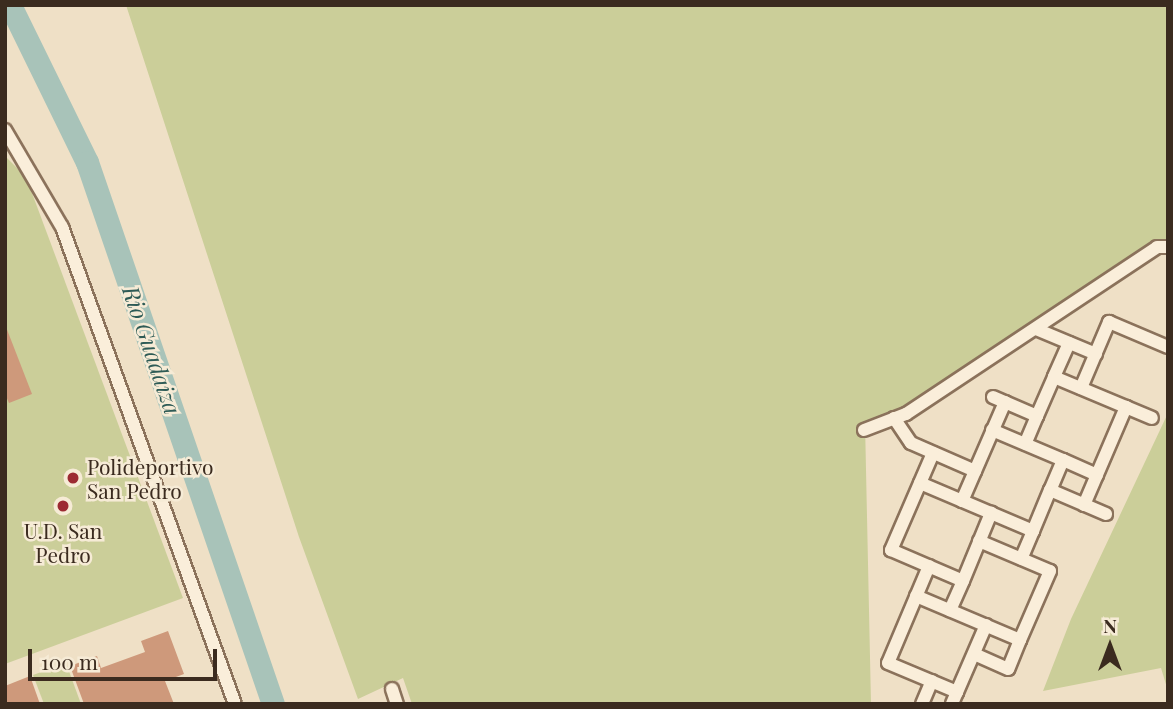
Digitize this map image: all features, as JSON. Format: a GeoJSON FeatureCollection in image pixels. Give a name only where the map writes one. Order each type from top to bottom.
{"type":"FeatureCollection","features":[{"type":"Feature","properties":{"kind":"street"},"geometry":{"type":"LineString","coordinates":[[5,130],[62,227],[235,704]]}},
{"type":"Feature","properties":{"kind":"street"},"geometry":{"type":"LineString","coordinates":[[864,430],[894,418],[1035,329],[1157,247],[1168,247]]}},
{"type":"Feature","properties":{"kind":"street"},"geometry":{"type":"LineString","coordinates":[[1081,388],[1109,322],[1168,347]]}},
{"type":"Feature","properties":{"kind":"street"},"geometry":{"type":"LineString","coordinates":[[1035,329],[1096,354]]}},
{"type":"Feature","properties":{"kind":"street"},"geometry":{"type":"LineString","coordinates":[[1025,444],[1069,343]]}},
{"type":"Feature","properties":{"kind":"street"},"geometry":{"type":"LineString","coordinates":[[1054,377],[1152,418]]}},
{"type":"Feature","properties":{"kind":"street"},"geometry":{"type":"LineString","coordinates":[[962,501],[992,430],[999,400],[1037,416]]}},
{"type":"Feature","properties":{"kind":"street"},"geometry":{"type":"LineString","coordinates":[[1084,505],[1126,407]]}},
{"type":"Feature","properties":{"kind":"street"},"geometry":{"type":"LineString","coordinates":[[894,418],[911,443],[975,471]]}},
{"type":"Feature","properties":{"kind":"street"},"geometry":{"type":"LineString","coordinates":[[992,430],[1097,475]]}},
{"type":"Feature","properties":{"kind":"street"},"geometry":{"type":"LineString","coordinates":[[933,453],[891,550],[962,580]]}},
{"type":"Feature","properties":{"kind":"street"},"geometry":{"type":"LineString","coordinates":[[1021,559],[1063,460]]}},
{"type":"Feature","properties":{"kind":"street"},"geometry":{"type":"LineString","coordinates":[[920,483],[1033,531]]}},
{"type":"Feature","properties":{"kind":"street"},"geometry":{"type":"LineString","coordinates":[[1050,490],[1106,514]]}},
{"type":"Feature","properties":{"kind":"street"},"geometry":{"type":"LineString","coordinates":[[950,610],[991,513]]}},
{"type":"Feature","properties":{"kind":"street"},"geometry":{"type":"LineString","coordinates":[[974,654],[1008,668],[1050,571],[979,541]]}},
{"type":"Feature","properties":{"kind":"street"},"geometry":{"type":"LineString","coordinates":[[929,566],[888,663],[932,681],[955,698],[986,625]]}},
{"type":"Feature","properties":{"kind":"street"},"geometry":{"type":"LineString","coordinates":[[916,596],[1020,640]]}},
{"type":"Feature","properties":{"kind":"street"},"geometry":{"type":"LineString","coordinates":[[922,704],[932,681]]}},
{"type":"Feature","properties":{"kind":"street"},"geometry":{"type":"LineString","coordinates":[[391,689],[397,704]]}},
{"type":"Feature","properties":{"kind":"green space"},"geometry":{"type":"Polygon","coordinates":[[[126,5],[1168,5],[1168,239],[1156,239],[897,411],[865,422],[871,704],[412,704],[403,678],[358,699],[299,537],[126,5]]]}},
{"type":"Feature","properties":{"kind":"green space","name":"Polideportivo San Pedro"},"geometry":{"type":"Polygon","coordinates":[[[5,156],[26,177],[183,598],[5,664],[5,156]]]}},
{"type":"Feature","properties":{"kind":"green space"},"geometry":{"type":"Polygon","coordinates":[[[1168,413],[1168,691],[1161,668],[1043,691],[1071,619],[1168,413]]]}},
{"type":"Feature","properties":{"kind":"green space"},"geometry":{"type":"Polygon","coordinates":[[[66,663],[81,704],[44,704],[33,675],[66,663]]]}},
{"type":"Feature","properties":{"kind":"building"},"geometry":{"type":"Polygon","coordinates":[[[6,327],[32,394],[9,403],[5,394],[6,327]]]}},
{"type":"Feature","properties":{"kind":"building"},"geometry":{"type":"Polygon","coordinates":[[[168,631],[184,674],[165,681],[174,704],[84,704],[70,666],[97,656],[101,668],[145,652],[141,641],[168,631]]]}},
{"type":"Feature","properties":{"kind":"building"},"geometry":{"type":"Polygon","coordinates":[[[30,676],[40,704],[5,704],[5,686],[30,676]]]}},
{"type":"Feature","properties":{"kind":"waterway","name":"Rio Guadaiza"},"geometry":{"type":"LineString","coordinates":[[10,5],[87,162],[273,704]]}},
{"type":"Feature","properties":{"kind":"place","name":"Polideportivo San Pedro"},"geometry":{"type":"Point","coordinates":[73,478]}},
{"type":"Feature","properties":{"kind":"place","name":"U.D. San Pedro"},"geometry":{"type":"Point","coordinates":[63,506]}}]}
